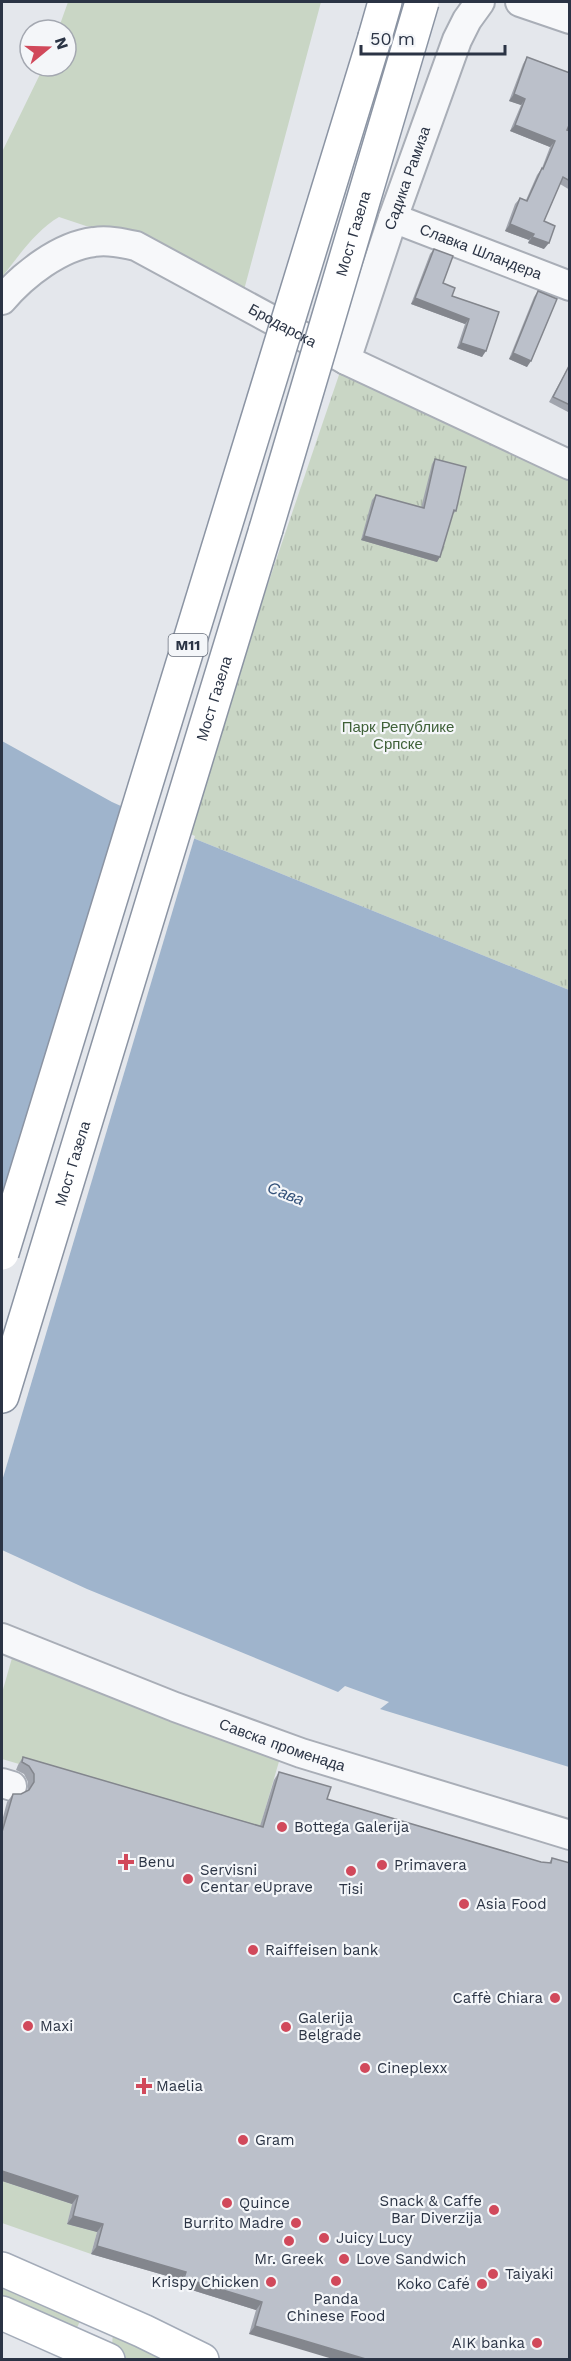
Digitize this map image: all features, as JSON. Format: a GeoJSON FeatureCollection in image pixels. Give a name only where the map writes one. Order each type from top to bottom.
{"type":"FeatureCollection","features":[{"type":"Feature","properties":{"kind":"main road"},"geometry":{"type":"LineString","coordinates":[[375,37],[377,2]]}},
{"type":"Feature","properties":{"kind":"main road","name":"M11"},"geometry":{"type":"LineString","coordinates":[[2,1253],[385,2]]}},
{"type":"Feature","properties":{"kind":"main road","name":"Мост Газела"},"geometry":{"type":"LineString","coordinates":[[2,1396],[266,529],[423,2]]}},
{"type":"Feature","properties":{"kind":"main road"},"geometry":{"type":"LineString","coordinates":[[2,2268],[202,2360]]}},
{"type":"Feature","properties":{"kind":"main road"},"geometry":{"type":"LineString","coordinates":[[2,2313],[108,2360]]}},
{"type":"Feature","properties":{"kind":"street","name":"Садика Рамиза"},"geometry":{"type":"LineString","coordinates":[[346,360],[393,218],[457,40],[467,20],[480,2]]}},
{"type":"Feature","properties":{"kind":"street"},"geometry":{"type":"LineString","coordinates":[[520,2],[570,19]]}},
{"type":"Feature","properties":{"kind":"street","name":"Славка Шландера"},"geometry":{"type":"LineString","coordinates":[[393,218],[570,286]]}},
{"type":"Feature","properties":{"kind":"street","name":"Бродарска"},"geometry":{"type":"LineString","coordinates":[[2,300],[31,273],[68,249],[94,242],[113,242],[136,246],[346,360],[570,465]]}},
{"type":"Feature","properties":{"kind":"street","name":"Савска променада"},"geometry":{"type":"LineString","coordinates":[[2,1638],[175,1707],[321,1759],[570,1835]]}},
{"type":"Feature","properties":{"kind":"green space"},"geometry":{"type":"Polygon","coordinates":[[[68,2],[321,2],[244,290],[152,237],[86,226],[59,217],[35,236],[2,277],[2,152],[38,78],[78,78],[78,18],[62,18],[68,2]]]}},
{"type":"Feature","properties":{"kind":"green space","name":"Парк Републике Српске"},"geometry":{"type":"Polygon","coordinates":[[[341,369],[569,477],[569,990],[183,834],[341,369]]]}},
{"type":"Feature","properties":{"kind":"green space"},"geometry":{"type":"Polygon","coordinates":[[[14,1651],[280,1758],[258,1834],[2,1759],[2,1693],[14,1651]]]}},
{"type":"Feature","properties":{"kind":"green space"},"geometry":{"type":"Polygon","coordinates":[[[2,2181],[72,2204],[67,2224],[97,2232],[91,2254],[2,2223],[2,2181]]]}},
{"type":"Feature","properties":{"kind":"green space"},"geometry":{"type":"Polygon","coordinates":[[[2,2286],[81,2319],[75,2332],[2,2301],[2,2286]]]}},
{"type":"Feature","properties":{"kind":"green space"},"geometry":{"type":"Polygon","coordinates":[[[114,2318],[201,2360],[111,2360],[114,2318]]]}},
{"type":"Feature","properties":{"kind":"water","name":"Сава"},"geometry":{"type":"Polygon","coordinates":[[[2,741],[112,802],[183,834],[569,990],[569,1767],[380,1709],[389,1702],[345,1686],[338,1692],[87,1589],[2,1550],[2,741]]]}},
{"type":"Feature","properties":{"kind":"pier"},"geometry":{"type":"Polygon","coordinates":[[[136,809],[195,836],[2,1481],[2,1240],[136,809]]]}},
{"type":"Feature","properties":{"kind":"building"},"geometry":{"type":"Polygon","coordinates":[[[527,57],[570,73],[570,123],[567,130],[570,131],[570,181],[563,177],[544,221],[555,226],[549,243],[532,237],[534,234],[510,224],[520,198],[527,201],[555,141],[515,125],[525,99],[514,94],[527,57]]]}},
{"type":"Feature","properties":{"kind":"building"},"geometry":{"type":"Polygon","coordinates":[[[434,249],[453,256],[443,283],[455,288],[452,296],[499,312],[486,351],[461,343],[469,319],[415,298],[434,249]]]}},
{"type":"Feature","properties":{"kind":"building"},"geometry":{"type":"Polygon","coordinates":[[[538,291],[557,299],[531,361],[513,353],[538,291]]]}},
{"type":"Feature","properties":{"kind":"building"},"geometry":{"type":"Polygon","coordinates":[[[570,364],[570,405],[553,397],[570,364]]]}},
{"type":"Feature","properties":{"kind":"building"},"geometry":{"type":"Polygon","coordinates":[[[435,459],[466,467],[456,511],[454,510],[440,557],[364,536],[376,495],[424,508],[435,459]]]}},
{"type":"Feature","properties":{"kind":"building","name":"Galerija Belgrade"},"geometry":{"type":"Polygon","coordinates":[[[23,1757],[263,1827],[279,1772],[331,1787],[327,1799],[541,1862],[551,1863],[552,1858],[570,1863],[570,2360],[369,2360],[255,2326],[262,2302],[184,2278],[186,2272],[97,2246],[103,2224],[73,2216],[78,2196],[2,2171],[2,1832],[13,1794],[21,1794],[29,1790],[34,1782],[34,1774],[29,1766],[22,1762],[23,1757]]]}},
{"type":"Feature","properties":{"kind":"place","name":"Bottega Galerija"},"geometry":{"type":"Point","coordinates":[282,1827]}},
{"type":"Feature","properties":{"kind":"place","name":"Benu"},"geometry":{"type":"Point","coordinates":[126,1862]}},
{"type":"Feature","properties":{"kind":"place","name":"Primavera"},"geometry":{"type":"Point","coordinates":[382,1865]}},
{"type":"Feature","properties":{"kind":"place","name":"Tisi"},"geometry":{"type":"Point","coordinates":[351,1871]}},
{"type":"Feature","properties":{"kind":"place","name":"Servisni Centar eUprave"},"geometry":{"type":"Point","coordinates":[188,1879]}},
{"type":"Feature","properties":{"kind":"place","name":"Asia Food"},"geometry":{"type":"Point","coordinates":[464,1904]}},
{"type":"Feature","properties":{"kind":"place","name":"Raiffeisen bank"},"geometry":{"type":"Point","coordinates":[253,1950]}},
{"type":"Feature","properties":{"kind":"place","name":"Caffè Chiara"},"geometry":{"type":"Point","coordinates":[555,1998]}},
{"type":"Feature","properties":{"kind":"place","name":"Maxi"},"geometry":{"type":"Point","coordinates":[28,2026]}},
{"type":"Feature","properties":{"kind":"place","name":"Galerija Belgrade"},"geometry":{"type":"Point","coordinates":[286,2027]}},
{"type":"Feature","properties":{"kind":"place","name":"Cineplexx"},"geometry":{"type":"Point","coordinates":[365,2068]}},
{"type":"Feature","properties":{"kind":"place","name":"Maelia"},"geometry":{"type":"Point","coordinates":[144,2086]}},
{"type":"Feature","properties":{"kind":"place","name":"Gram"},"geometry":{"type":"Point","coordinates":[243,2140]}},
{"type":"Feature","properties":{"kind":"place","name":"Quince"},"geometry":{"type":"Point","coordinates":[227,2203]}},
{"type":"Feature","properties":{"kind":"place","name":"Snack & Caffe Bar Diverzija"},"geometry":{"type":"Point","coordinates":[494,2210]}},
{"type":"Feature","properties":{"kind":"place","name":"Burrito Madre"},"geometry":{"type":"Point","coordinates":[296,2223]}},
{"type":"Feature","properties":{"kind":"place","name":"Juicy Lucy"},"geometry":{"type":"Point","coordinates":[324,2238]}},
{"type":"Feature","properties":{"kind":"place","name":"Mr. Greek"},"geometry":{"type":"Point","coordinates":[289,2241]}},
{"type":"Feature","properties":{"kind":"place","name":"Love Sandwich"},"geometry":{"type":"Point","coordinates":[344,2259]}},
{"type":"Feature","properties":{"kind":"place","name":"Taiyaki"},"geometry":{"type":"Point","coordinates":[493,2274]}},
{"type":"Feature","properties":{"kind":"place","name":"Panda Chinese Food"},"geometry":{"type":"Point","coordinates":[336,2281]}},
{"type":"Feature","properties":{"kind":"place","name":"Krispy Chicken"},"geometry":{"type":"Point","coordinates":[271,2282]}},
{"type":"Feature","properties":{"kind":"place","name":"Koko Café"},"geometry":{"type":"Point","coordinates":[482,2284]}},
{"type":"Feature","properties":{"kind":"place","name":"AIK banka"},"geometry":{"type":"Point","coordinates":[537,2343]}}]}
